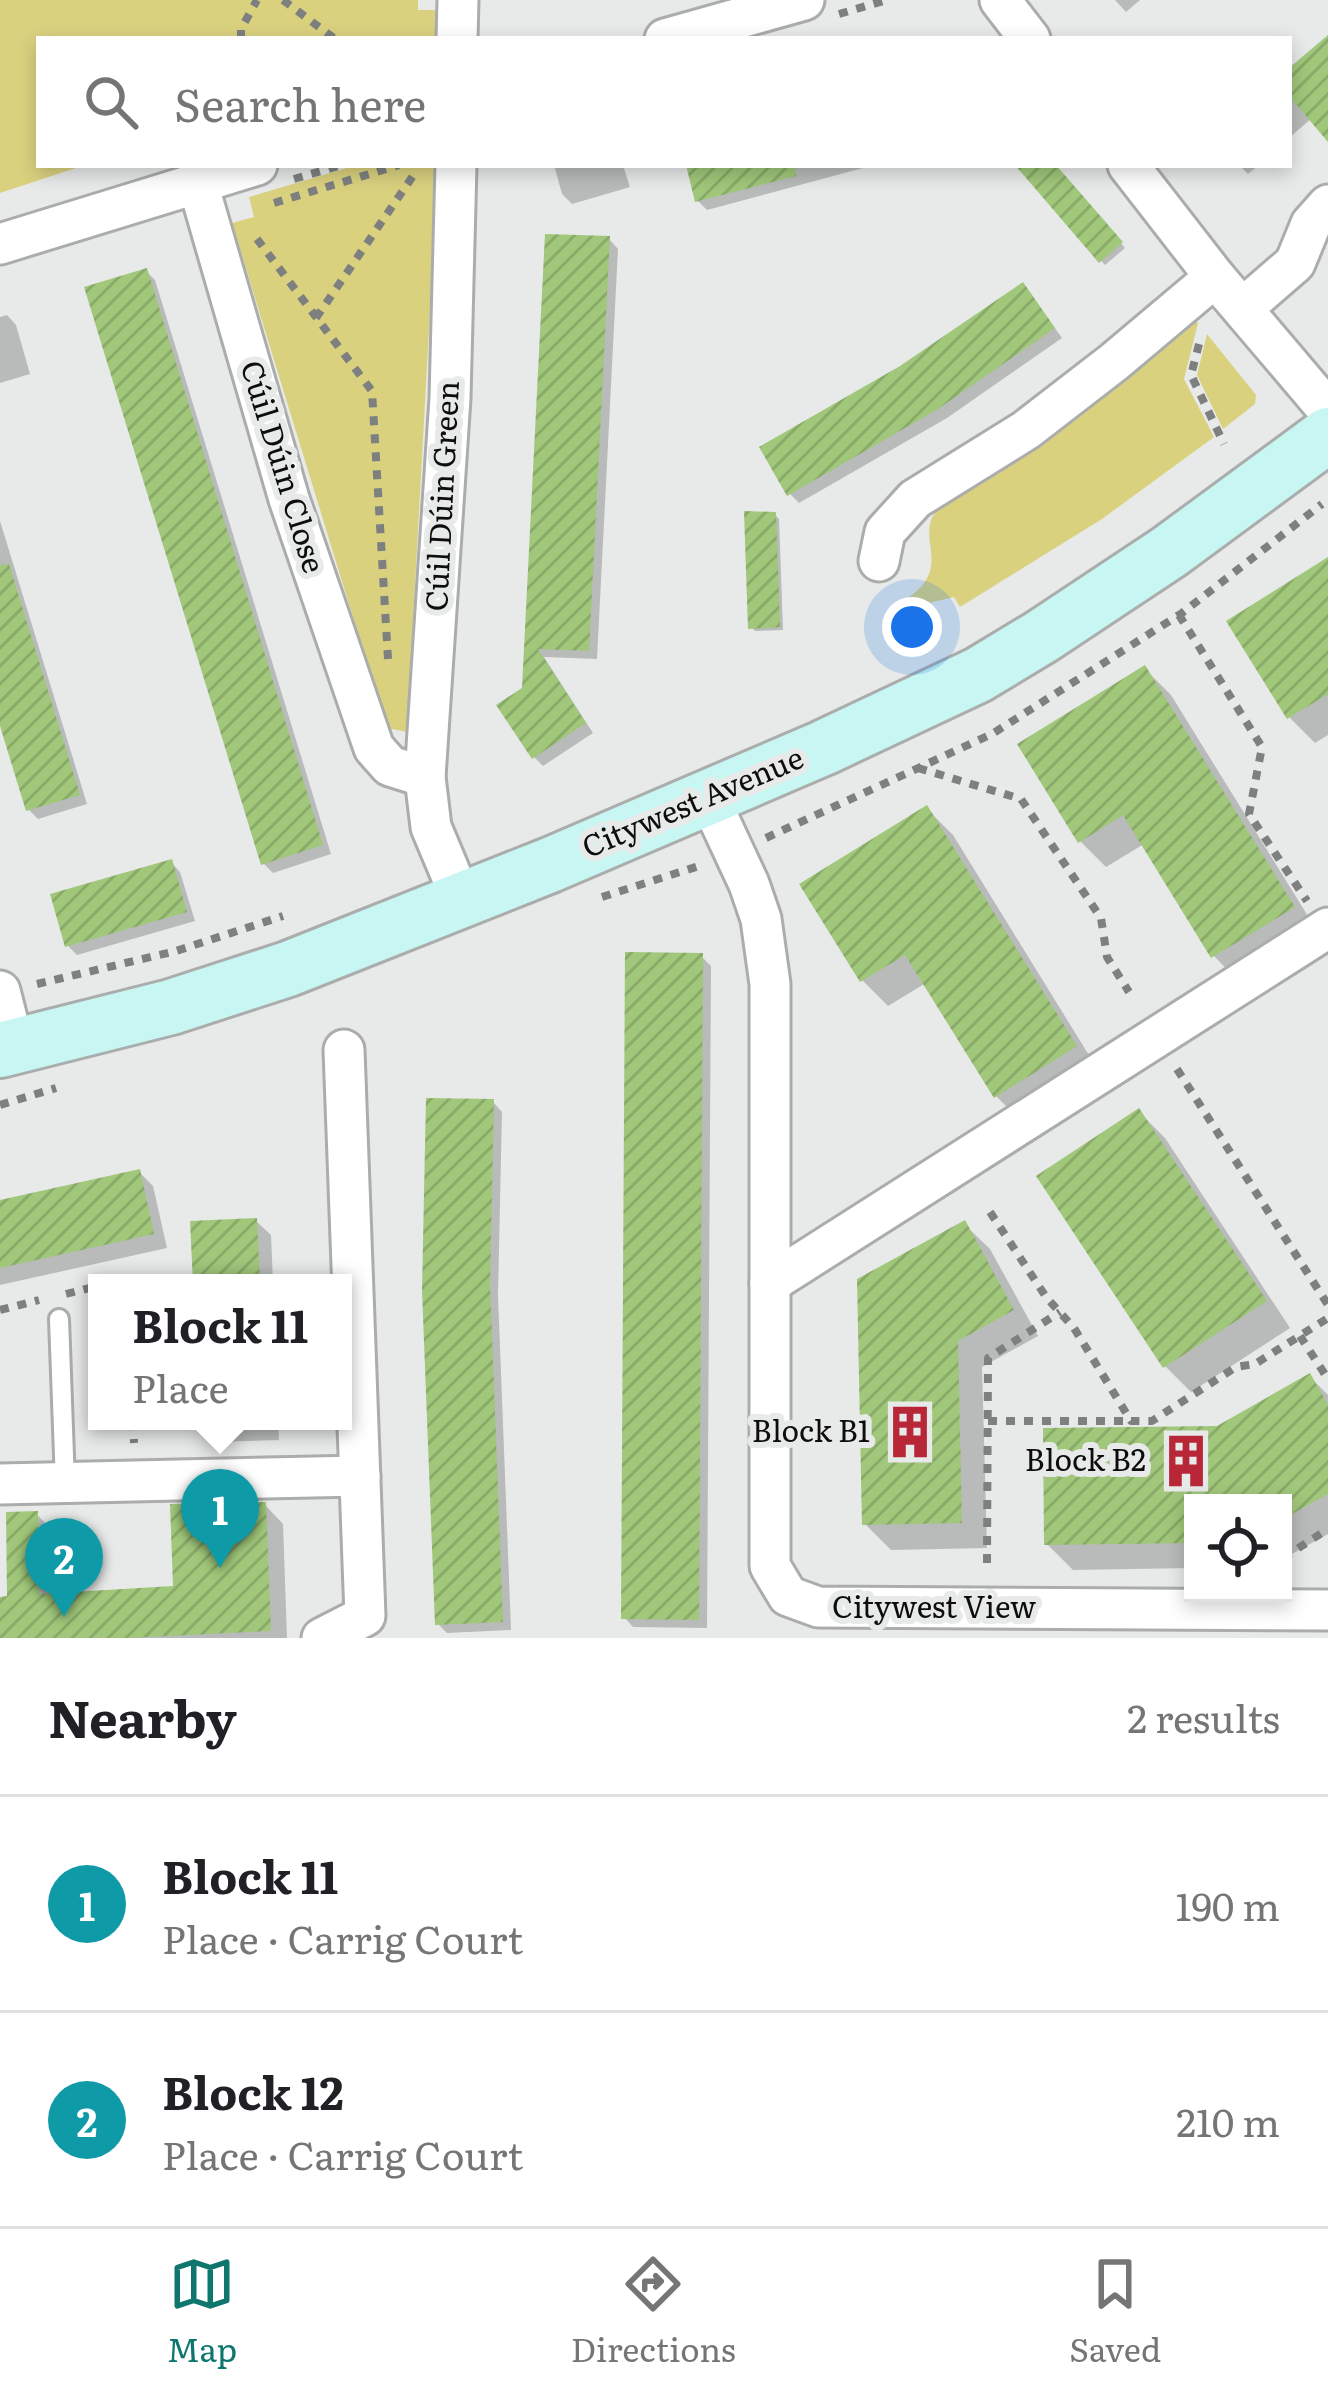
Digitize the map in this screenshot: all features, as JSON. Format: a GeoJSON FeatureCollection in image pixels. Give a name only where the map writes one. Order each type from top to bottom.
{"type":"FeatureCollection","features":[{"type":"Feature","properties":{"kind":"street"},"geometry":{"type":"LineString","coordinates":[[458,0],[458,36]]}},
{"type":"Feature","properties":{"kind":"street"},"geometry":{"type":"LineString","coordinates":[[676,36],[804,0]]}},
{"type":"Feature","properties":{"kind":"street"},"geometry":{"type":"LineString","coordinates":[[1000,0],[1028,36]]}},
{"type":"Feature","properties":{"kind":"street"},"geometry":{"type":"LineString","coordinates":[[0,244],[248,168]]}},
{"type":"Feature","properties":{"kind":"street","name":"Cúil Dúin Green"},"geometry":{"type":"LineString","coordinates":[[456,168],[450,398],[425,777],[431,826],[462,901]]}},
{"type":"Feature","properties":{"kind":"street"},"geometry":{"type":"LineString","coordinates":[[1130,168],[1328,410]]}},
{"type":"Feature","properties":{"kind":"street","name":"Cúil Dúin Close"},"geometry":{"type":"LineString","coordinates":[[198,184],[289,499],[374,748],[390,766],[425,777]]}},
{"type":"Feature","properties":{"kind":"street"},"geometry":{"type":"LineString","coordinates":[[1243,308],[1295,263],[1311,224],[1328,205]]}},
{"type":"Feature","properties":{"kind":"street"},"geometry":{"type":"LineString","coordinates":[[878,561],[885,532],[915,499],[1026,430],[1215,277]]}},
{"type":"Feature","properties":{"kind":"street","name":"Citywest Avenue"},"geometry":{"type":"LineString","coordinates":[[7,1048],[172,1007],[288,969],[823,748],[978,675],[1169,552],[1328,434]]}},
{"type":"Feature","properties":{"kind":"street","name":"Citywest View"},"geometry":{"type":"LineString","coordinates":[[708,796],[761,919],[770,984],[770,1566],[788,1596],[818,1607],[1328,1610]]}},
{"type":"Feature","properties":{"kind":"street"},"geometry":{"type":"LineString","coordinates":[[770,1283],[1327,928]]}},
{"type":"Feature","properties":{"kind":"street"},"geometry":{"type":"LineString","coordinates":[[0,991],[7,1048]]}},
{"type":"Feature","properties":{"kind":"street"},"geometry":{"type":"LineString","coordinates":[[322,1638],[364,1616],[344,1050]]}},
{"type":"Feature","properties":{"kind":"street"},"geometry":{"type":"LineString","coordinates":[[0,1484],[360,1476]]}},
{"type":"Feature","properties":{"kind":"lane"},"geometry":{"type":"LineString","coordinates":[[58,1319],[65,1483]]}},
{"type":"Feature","properties":{"kind":"path"},"geometry":{"type":"LineString","coordinates":[[241,36],[257,0]]}},
{"type":"Feature","properties":{"kind":"path"},"geometry":{"type":"LineString","coordinates":[[283,0],[331,36]]}},
{"type":"Feature","properties":{"kind":"path"},"geometry":{"type":"LineString","coordinates":[[262,207],[389,168]]}},
{"type":"Feature","properties":{"kind":"path"},"geometry":{"type":"LineString","coordinates":[[316,318],[418,168]]}},
{"type":"Feature","properties":{"kind":"path"},"geometry":{"type":"LineString","coordinates":[[251,231],[372,391],[388,666]]}},
{"type":"Feature","properties":{"kind":"path"},"geometry":{"type":"LineString","coordinates":[[1200,338],[1191,375],[1225,444]]}},
{"type":"Feature","properties":{"kind":"path"},"geometry":{"type":"LineString","coordinates":[[1179,615],[1262,747],[1249,814],[1327,928]]}},
{"type":"Feature","properties":{"kind":"path"},"geometry":{"type":"LineString","coordinates":[[917,768],[1021,799],[1101,919],[1107,957],[1129,992]]}},
{"type":"Feature","properties":{"kind":"path"},"geometry":{"type":"LineString","coordinates":[[1157,1039],[1328,1305]]}},
{"type":"Feature","properties":{"kind":"path"},"geometry":{"type":"LineString","coordinates":[[989,1212],[1046,1297],[1074,1328],[1131,1421]]}},
{"type":"Feature","properties":{"kind":"path"},"geometry":{"type":"LineString","coordinates":[[987,1563],[988,1358],[1060,1312]]}},
{"type":"Feature","properties":{"kind":"path"},"geometry":{"type":"LineString","coordinates":[[988,1421],[1152,1421],[1236,1367],[1255,1364],[1328,1318]]}},
{"type":"Feature","properties":{"kind":"path"},"geometry":{"type":"LineString","coordinates":[[1300,1336],[1328,1379]]}},
{"type":"Feature","properties":{"kind":"path"},"geometry":{"type":"LineString","coordinates":[[133,1430],[134,1449]]}},
{"type":"Feature","properties":{"kind":"path"},"geometry":{"type":"LineString","coordinates":[[1292,1552],[1328,1529]]}},
{"type":"Feature","properties":{"kind":"shaded area"},"geometry":{"type":"Polygon","coordinates":[[[0,0],[418,0],[418,10],[438,10],[438,36],[36,36],[36,168],[76,168],[0,193],[0,0]]]}},
{"type":"Feature","properties":{"kind":"shaded area"},"geometry":{"type":"Polygon","coordinates":[[[347,168],[438,168],[407,732],[387,728],[232,223],[254,217],[249,197],[347,168]]]}},
{"type":"Feature","properties":{"kind":"shaded area"},"geometry":{"type":"Polygon","coordinates":[[[1192,316],[1198,323],[1184,379],[1214,437],[1102,519],[960,607],[954,597],[907,608],[909,597],[929,574],[929,530],[938,509],[1071,420],[1192,316]]]}},
{"type":"Feature","properties":{"kind":"shaded area"},"geometry":{"type":"Polygon","coordinates":[[[1207,334],[1256,395],[1255,404],[1223,429],[1197,375],[1207,334]]]}},
{"type":"Feature","properties":{"kind":"building"},"geometry":{"type":"Polygon","coordinates":[[[1328,35],[1328,142],[1292,100],[1292,65],[1328,35]]]}},
{"type":"Feature","properties":{"kind":"building"},"geometry":{"type":"Polygon","coordinates":[[[687,168],[795,168],[796,176],[695,202],[687,168]]]}},
{"type":"Feature","properties":{"kind":"building"},"geometry":{"type":"Polygon","coordinates":[[[1018,168],[1059,168],[1123,242],[1099,263],[1018,168]]]}},
{"type":"Feature","properties":{"kind":"building"},"geometry":{"type":"Polygon","coordinates":[[[545,234],[610,236],[589,651],[538,649],[586,723],[532,759],[496,705],[522,688],[545,234]]]}},
{"type":"Feature","properties":{"kind":"building"},"geometry":{"type":"Polygon","coordinates":[[[147,268],[323,845],[261,865],[84,287],[147,268]]]}},
{"type":"Feature","properties":{"kind":"building"},"geometry":{"type":"Polygon","coordinates":[[[1023,282],[1055,328],[938,409],[787,496],[759,447],[900,366],[1023,282]]]}},
{"type":"Feature","properties":{"kind":"building"},"geometry":{"type":"Polygon","coordinates":[[[744,511],[776,512],[780,627],[748,629],[744,511]]]}},
{"type":"Feature","properties":{"kind":"building"},"geometry":{"type":"Polygon","coordinates":[[[1328,557],[1328,694],[1287,719],[1226,621],[1328,557]]]}},
{"type":"Feature","properties":{"kind":"building"},"geometry":{"type":"Polygon","coordinates":[[[9,564],[80,795],[26,811],[0,726],[0,565],[9,564]]]}},
{"type":"Feature","properties":{"kind":"building"},"geometry":{"type":"Polygon","coordinates":[[[1145,665],[1295,907],[1211,958],[1123,815],[1078,843],[1017,744],[1145,665]]]}},
{"type":"Feature","properties":{"kind":"building"},"geometry":{"type":"Polygon","coordinates":[[[927,805],[1077,1046],[994,1098],[905,955],[860,982],[799,884],[927,805]]]}},
{"type":"Feature","properties":{"kind":"building"},"geometry":{"type":"Polygon","coordinates":[[[172,859],[187,912],[65,947],[50,894],[172,859]]]}},
{"type":"Feature","properties":{"kind":"building"},"geometry":{"type":"Polygon","coordinates":[[[625,952],[703,953],[699,1620],[621,1619],[625,952]]]}},
{"type":"Feature","properties":{"kind":"building"},"geometry":{"type":"Polygon","coordinates":[[[426,1098],[494,1099],[490,1284],[503,1622],[435,1625],[422,1290],[426,1098]]]}},
{"type":"Feature","properties":{"kind":"building"},"geometry":{"type":"Polygon","coordinates":[[[1139,1108],[1267,1301],[1163,1368],[1036,1176],[1139,1108]]]}},
{"type":"Feature","properties":{"kind":"building"},"geometry":{"type":"Polygon","coordinates":[[[140,1169],[154,1234],[0,1268],[0,1200],[140,1169]]]}},
{"type":"Feature","properties":{"kind":"building"},"geometry":{"type":"Polygon","coordinates":[[[257,1218],[260,1274],[193,1274],[190,1221],[257,1218]]]}},
{"type":"Feature","properties":{"kind":"building","name":"Block B1"},"geometry":{"type":"Polygon","coordinates":[[[965,1220],[1014,1310],[958,1341],[962,1523],[862,1525],[857,1279],[965,1220]]]}},
{"type":"Feature","properties":{"kind":"building","name":"Block B2"},"geometry":{"type":"Polygon","coordinates":[[[1310,1373],[1328,1405],[1328,1494],[1292,1514],[1292,1494],[1184,1494],[1184,1543],[1044,1545],[1043,1428],[1217,1426],[1310,1373]]]}},
{"type":"Feature","properties":{"kind":"building"},"geometry":{"type":"Polygon","coordinates":[[[266,1502],[271,1631],[0,1638],[0,1597],[7,1596],[6,1512],[38,1511],[39,1594],[173,1586],[170,1504],[266,1502]]]}},
{"type":"Feature","properties":{"kind":"place","name":"Block B1"},"geometry":{"type":"Point","coordinates":[910,1432]}},
{"type":"Feature","properties":{"kind":"place","name":"Block B2"},"geometry":{"type":"Point","coordinates":[1186,1461]}},
{"type":"Feature","properties":{"kind":"place","name":"Block 11"},"geometry":{"type":"Point","coordinates":[220,1568]}},
{"type":"Feature","properties":{"kind":"place","name":"Block 12"},"geometry":{"type":"Point","coordinates":[64,1617]}}]}
